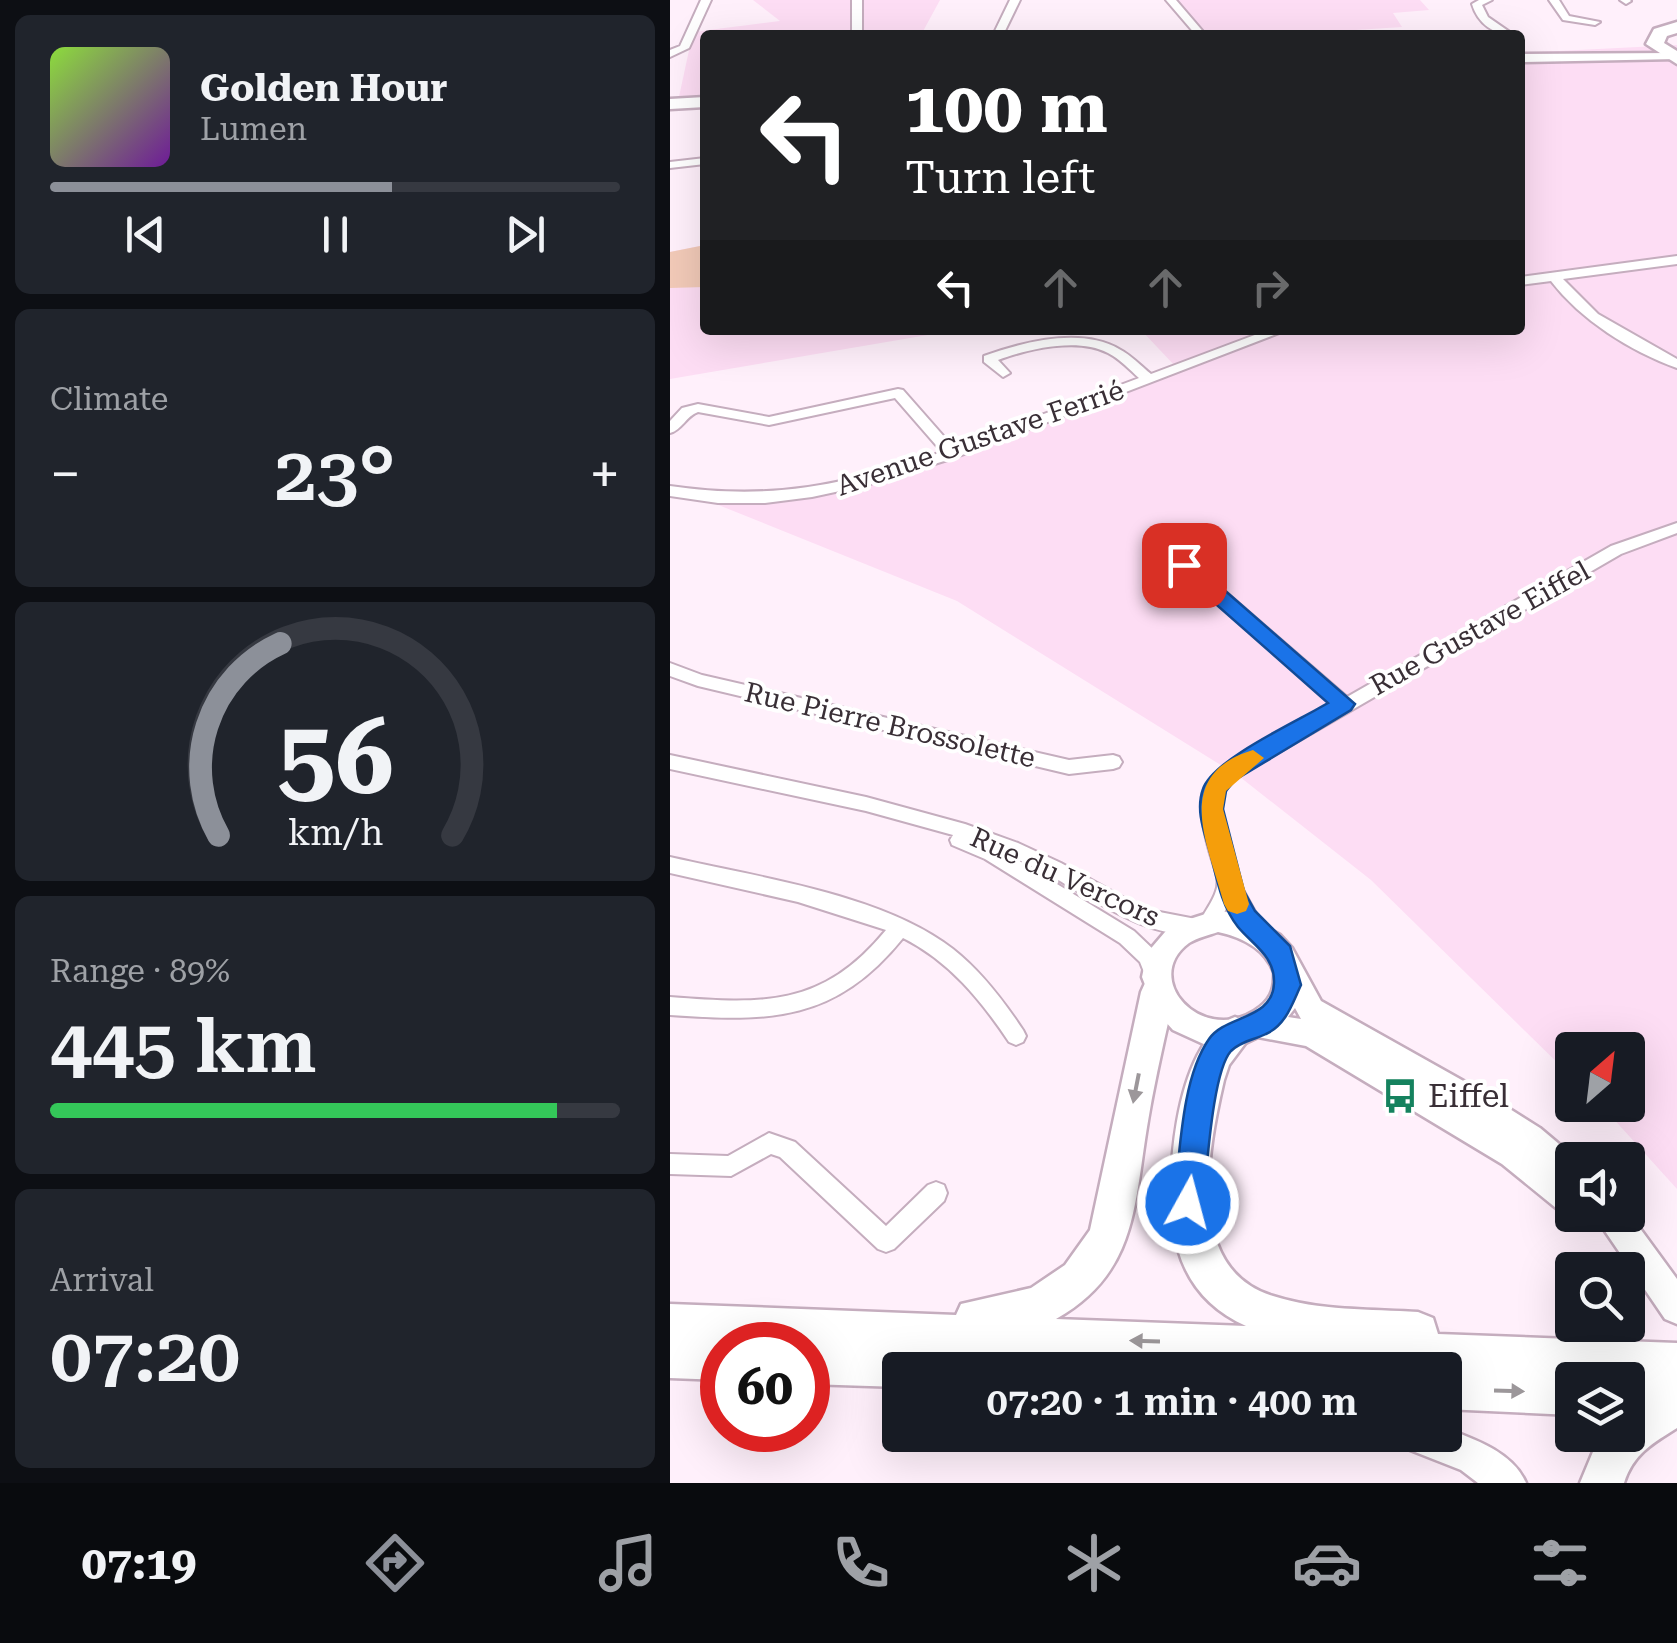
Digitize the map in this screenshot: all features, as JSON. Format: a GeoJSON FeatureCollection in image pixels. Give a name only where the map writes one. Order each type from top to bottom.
{"type":"FeatureCollection","features":[{"type":"Feature","properties":{"kind":"main road"},"geometry":{"type":"LineString","coordinates":[[1674,58],[1655,44],[1656,38],[1676,20]]}},
{"type":"Feature","properties":{"kind":"main road"},"geometry":{"type":"LineString","coordinates":[[830,1334],[872,1317],[998,1318],[1042,1307],[1078,1284],[1102,1251],[1116,1217],[1128,1128],[1156,984]]}},
{"type":"Feature","properties":{"kind":"main road"},"geometry":{"type":"LineString","coordinates":[[1247,1029],[1222,1043],[1210,1067],[1200,1106],[1188,1203],[1198,1253],[1220,1290],[1262,1318],[1488,1340],[1548,1357],[1673,1382]]}},
{"type":"Feature","properties":{"kind":"main road"},"geometry":{"type":"LineString","coordinates":[[670,1324],[700,1329]]}},
{"type":"Feature","properties":{"kind":"main road"},"geometry":{"type":"LineString","coordinates":[[830,1345],[1548,1357]]}},
{"type":"Feature","properties":{"kind":"main road"},"geometry":{"type":"LineString","coordinates":[[830,1348],[882,1355]]}},
{"type":"Feature","properties":{"kind":"main road"},"geometry":{"type":"LineString","coordinates":[[670,1358],[700,1359]]}},
{"type":"Feature","properties":{"kind":"main road"},"geometry":{"type":"LineString","coordinates":[[1645,1391],[1673,1382]]}},
{"type":"Feature","properties":{"kind":"main road"},"geometry":{"type":"LineString","coordinates":[[1645,1414],[1673,1382]]}},
{"type":"Feature","properties":{"kind":"main road"},"geometry":{"type":"LineString","coordinates":[[1462,1389],[1555,1393]]}},
{"type":"Feature","properties":{"kind":"main road"},"geometry":{"type":"LineString","coordinates":[[1602,1483],[1614,1452]]}},
{"type":"Feature","properties":{"kind":"street"},"geometry":{"type":"LineString","coordinates":[[670,54],[684,48],[706,0]]}},
{"type":"Feature","properties":{"kind":"street"},"geometry":{"type":"LineString","coordinates":[[856,30],[857,0]]}},
{"type":"Feature","properties":{"kind":"street"},"geometry":{"type":"LineString","coordinates":[[1000,30],[1015,0]]}},
{"type":"Feature","properties":{"kind":"street"},"geometry":{"type":"LineString","coordinates":[[1172,0],[1197,30]]}},
{"type":"Feature","properties":{"kind":"street"},"geometry":{"type":"LineString","coordinates":[[1488,0],[1477,4],[1478,10],[1487,23],[1500,30]]}},
{"type":"Feature","properties":{"kind":"street"},"geometry":{"type":"LineString","coordinates":[[1554,0],[1566,18],[1595,22]]}},
{"type":"Feature","properties":{"kind":"street"},"geometry":{"type":"LineString","coordinates":[[1525,54],[1656,38]]}},
{"type":"Feature","properties":{"kind":"street"},"geometry":{"type":"LineString","coordinates":[[1525,55],[1654,54],[1674,58]]}},
{"type":"Feature","properties":{"kind":"street"},"geometry":{"type":"LineString","coordinates":[[670,102],[700,100]]}},
{"type":"Feature","properties":{"kind":"street"},"geometry":{"type":"LineString","coordinates":[[670,164],[700,161]]}},
{"type":"Feature","properties":{"kind":"street"},"geometry":{"type":"LineString","coordinates":[[1525,281],[1677,260]]}},
{"type":"Feature","properties":{"kind":"street"},"geometry":{"type":"LineString","coordinates":[[1583,272],[1576,288],[1584,310]]}},
{"type":"Feature","properties":{"kind":"street"},"geometry":{"type":"LineString","coordinates":[[1554,276],[1584,310]]}},
{"type":"Feature","properties":{"kind":"street"},"geometry":{"type":"LineString","coordinates":[[1525,284],[1584,310],[1677,364]]}},
{"type":"Feature","properties":{"kind":"street","name":"Avenue Gustave Ferrié"},"geometry":{"type":"LineString","coordinates":[[670,491],[722,498],[800,495],[879,478],[1267,335]]}},
{"type":"Feature","properties":{"kind":"street"},"geometry":{"type":"LineString","coordinates":[[1004,373],[989,359],[1028,348],[1096,345],[1111,350],[1149,379]]}},
{"type":"Feature","properties":{"kind":"street"},"geometry":{"type":"LineString","coordinates":[[670,430],[687,411],[698,408],[769,421],[898,393],[951,453]]}},
{"type":"Feature","properties":{"kind":"street","name":"Rue Gustave Eiffel"},"geometry":{"type":"LineString","coordinates":[[1255,929],[1238,906],[1227,877],[1211,809],[1214,788],[1226,774],[1616,550],[1677,528]]}},
{"type":"Feature","properties":{"kind":"street"},"geometry":{"type":"LineString","coordinates":[[1184,565],[1344,704]]}},
{"type":"Feature","properties":{"kind":"street","name":"Rue Pierre Brossolette"},"geometry":{"type":"LineString","coordinates":[[670,669],[698,680],[1069,767],[1113,762]]}},
{"type":"Feature","properties":{"kind":"street","name":"Rue du Vercors"},"geometry":{"type":"LineString","coordinates":[[670,762],[994,840],[1142,918],[1176,926],[1204,923]]}},
{"type":"Feature","properties":{"kind":"street","name":"Rue du Vercors"},"geometry":{"type":"LineString","coordinates":[[815,795],[992,854],[1138,945],[1148,958],[1156,984]]}},
{"type":"Feature","properties":{"kind":"street"},"geometry":{"type":"LineString","coordinates":[[670,865],[900,928],[924,939],[986,991],[1016,1036]]}},
{"type":"Feature","properties":{"kind":"street"},"geometry":{"type":"LineString","coordinates":[[1227,877],[1226,891],[1204,923],[1167,944],[1156,984],[1166,1008],[1196,1029],[1312,1034],[1514,1154],[1555,1187]]}},
{"type":"Feature","properties":{"kind":"street"},"geometry":{"type":"LineString","coordinates":[[1204,923],[1237,923],[1255,929],[1270,940],[1311,1010],[1472,1102],[1529,1138],[1555,1160]]}},
{"type":"Feature","properties":{"kind":"street"},"geometry":{"type":"LineString","coordinates":[[670,1006],[762,1010],[813,1002],[882,952],[900,928]]}},
{"type":"Feature","properties":{"kind":"street"},"geometry":{"type":"LineString","coordinates":[[1247,1029],[1283,1001],[1288,970]]}},
{"type":"Feature","properties":{"kind":"street"},"geometry":{"type":"LineString","coordinates":[[670,1164],[731,1166],[769,1143],[787,1149],[886,1240],[936,1193]]}},
{"type":"Feature","properties":{"kind":"street"},"geometry":{"type":"LineString","coordinates":[[1605,1232],[1668,1294]]}},
{"type":"Feature","properties":{"kind":"street"},"geometry":{"type":"LineString","coordinates":[[1622,1232],[1668,1294]]}},
{"type":"Feature","properties":{"kind":"street"},"geometry":{"type":"LineString","coordinates":[[1460,1452],[1508,1483]]}},
{"type":"Feature","properties":{"kind":"shaded area"},"geometry":{"type":"Polygon","coordinates":[[[753,0],[940,0],[924,30],[709,30],[780,21],[753,0]]]}},
{"type":"Feature","properties":{"kind":"shaded area"},"geometry":{"type":"Polygon","coordinates":[[[1176,0],[1420,0],[1429,10],[1393,13],[1402,27],[1202,30],[1176,0]]]}},
{"type":"Feature","properties":{"kind":"shaded area"},"geometry":{"type":"Polygon","coordinates":[[[700,31],[700,104],[677,106],[693,32],[700,31]]]}},
{"type":"Feature","properties":{"kind":"shaded area"},"geometry":{"type":"Polygon","coordinates":[[[1677,45],[1677,1189],[1645,1154],[1645,1142],[1634,1142],[1616,1122],[1645,1122],[1645,1032],[1555,1032],[1555,1060],[1371,880],[1240,777],[957,601],[711,502],[783,501],[877,484],[1175,366],[1146,335],[1525,335],[1525,53],[1677,45]]]}},
{"type":"Feature","properties":{"kind":"shaded area"},"geometry":{"type":"Polygon","coordinates":[[[700,246],[700,335],[928,335],[670,379],[670,252],[700,246]]]}},
{"type":"Feature","properties":{"kind":"shaded area"},"geometry":{"type":"Polygon","coordinates":[[[700,246],[700,287],[670,288],[670,252],[700,246]]]}},
{"type":"Feature","properties":{"kind":"slow traffic"},"geometry":{"type":"LineString","coordinates":[[1237,904],[1211,809],[1214,788],[1226,774],[1253,758]]}},
{"type":"Feature","properties":{"kind":"place","name":"Eiffel"},"geometry":{"type":"Point","coordinates":[1400,1096]}},
{"type":"Feature","properties":{"kind":"route"},"geometry":{"type":"LineString","coordinates":[[1184,565],[1344,704],[1226,774],[1214,788],[1211,809],[1232,892],[1246,918],[1281,954],[1288,970],[1288,985],[1274,1014],[1260,1025],[1235,1033],[1214,1055],[1200,1106],[1188,1203]]}}]}
